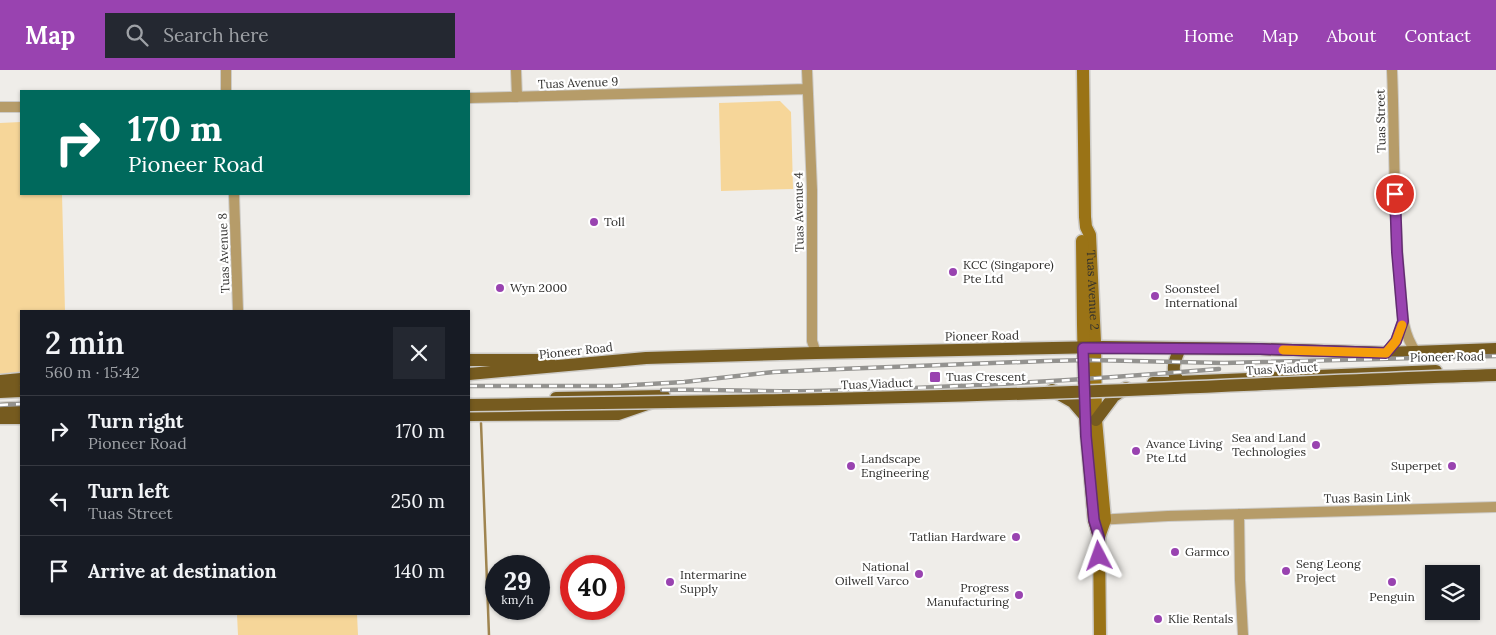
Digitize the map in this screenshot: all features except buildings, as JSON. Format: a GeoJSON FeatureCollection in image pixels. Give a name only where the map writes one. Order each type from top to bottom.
{"type":"FeatureCollection","features":[{"type":"Feature","properties":{"kind":"main road","name":"Pioneer Road"},"geometry":{"type":"LineString","coordinates":[[470,374],[640,359],[816,353],[1089,347],[1386,353],[1496,349]]}},
{"type":"Feature","properties":{"kind":"main road"},"geometry":{"type":"LineString","coordinates":[[1178,381],[1173,371],[1180,348]]}},
{"type":"Feature","properties":{"kind":"main road"},"geometry":{"type":"LineString","coordinates":[[470,360],[640,359]]}},
{"type":"Feature","properties":{"kind":"main road","name":"Pioneer Road"},"geometry":{"type":"LineString","coordinates":[[470,399],[637,396],[814,396],[1496,369]]}},
{"type":"Feature","properties":{"kind":"main road","name":"Tuas Viaduct"},"geometry":{"type":"LineString","coordinates":[[470,405],[838,399],[1099,391],[1496,375]]}},
{"type":"Feature","properties":{"kind":"main road"},"geometry":{"type":"LineString","coordinates":[[0,381],[20,379]]}},
{"type":"Feature","properties":{"kind":"main road"},"geometry":{"type":"LineString","coordinates":[[1050,388],[1073,402],[1091,418],[1114,396],[1133,384]]}},
{"type":"Feature","properties":{"kind":"main road"},"geometry":{"type":"LineString","coordinates":[[0,392],[20,391]]}},
{"type":"Feature","properties":{"kind":"main road"},"geometry":{"type":"LineString","coordinates":[[470,415],[618,414],[653,403]]}},
{"type":"Feature","properties":{"kind":"main road"},"geometry":{"type":"LineString","coordinates":[[0,409],[20,408]]}},
{"type":"Feature","properties":{"kind":"main road"},"geometry":{"type":"LineString","coordinates":[[0,418],[20,418]]}},
{"type":"Feature","properties":{"kind":"street"},"geometry":{"type":"LineString","coordinates":[[226,70],[226,90]]}},
{"type":"Feature","properties":{"kind":"street"},"geometry":{"type":"LineString","coordinates":[[232,70],[232,90]]}},
{"type":"Feature","properties":{"kind":"street"},"geometry":{"type":"LineString","coordinates":[[516,70],[516,97]]}},
{"type":"Feature","properties":{"kind":"street","name":"Tuas Avenue 4"},"geometry":{"type":"LineString","coordinates":[[807,70],[812,190],[812,341],[816,353]]}},
{"type":"Feature","properties":{"kind":"street","name":"Tuas Avenue 2"},"geometry":{"type":"LineString","coordinates":[[1083,70],[1086,227],[1082,236],[1089,347]]}},
{"type":"Feature","properties":{"kind":"street","name":"Tuas Street"},"geometry":{"type":"LineString","coordinates":[[1392,70],[1397,252],[1403,321],[1408,338],[1416,352]]}},
{"type":"Feature","properties":{"kind":"street","name":"Tuas Avenue 9"},"geometry":{"type":"LineString","coordinates":[[470,98],[807,89]]}},
{"type":"Feature","properties":{"kind":"street"},"geometry":{"type":"LineString","coordinates":[[0,107],[20,107]]}},
{"type":"Feature","properties":{"kind":"street","name":"Tuas Avenue 8"},"geometry":{"type":"LineString","coordinates":[[234,195],[238,310]]}},
{"type":"Feature","properties":{"kind":"street","name":"Tuas Street"},"geometry":{"type":"LineString","coordinates":[[1386,353],[1396,341],[1403,321]]}},
{"type":"Feature","properties":{"kind":"street"},"geometry":{"type":"LineString","coordinates":[[1089,347],[1091,418],[1100,520],[1100,635]]}},
{"type":"Feature","properties":{"kind":"street","name":"Tuas Basin Link"},"geometry":{"type":"LineString","coordinates":[[1100,520],[1125,517],[1496,507]]}},
{"type":"Feature","properties":{"kind":"street"},"geometry":{"type":"LineString","coordinates":[[1239,514],[1243,635]]}},
{"type":"Feature","properties":{"kind":"shaded area"},"geometry":{"type":"Polygon","coordinates":[[[780,101],[791,112],[793,189],[721,191],[719,103],[780,101]]]}},
{"type":"Feature","properties":{"kind":"shaded area"},"geometry":{"type":"Polygon","coordinates":[[[20,122],[20,195],[62,195],[65,310],[20,310],[20,374],[0,375],[0,123],[20,122]]]}},
{"type":"Feature","properties":{"kind":"shaded area"},"geometry":{"type":"Polygon","coordinates":[[[237,615],[357,615],[358,635],[238,635],[237,615]]]}},
{"type":"Feature","properties":{"kind":"waterway"},"geometry":{"type":"LineString","coordinates":[[481,423],[489,635]]}},
{"type":"Feature","properties":{"kind":"railway"},"geometry":{"type":"LineString","coordinates":[[470,386],[616,386],[684,382],[774,372],[1046,361],[1224,363],[1496,356]]}},
{"type":"Feature","properties":{"kind":"railway"},"geometry":{"type":"LineString","coordinates":[[662,390],[867,390],[968,386],[1219,369]]}},
{"type":"Feature","properties":{"kind":"railway"},"geometry":{"type":"LineString","coordinates":[[0,405],[20,404]]}},
{"type":"Feature","properties":{"kind":"slow traffic"},"geometry":{"type":"LineString","coordinates":[[1283,350],[1386,353],[1396,341],[1402,325]]}},
{"type":"Feature","properties":{"kind":"place","name":"Toll"},"geometry":{"type":"Point","coordinates":[594,222]}},
{"type":"Feature","properties":{"kind":"place","name":"KCC (Singapore) Pte Ltd"},"geometry":{"type":"Point","coordinates":[953,272]}},
{"type":"Feature","properties":{"kind":"place","name":"Wyn 2000"},"geometry":{"type":"Point","coordinates":[500,288]}},
{"type":"Feature","properties":{"kind":"place","name":"Soonsteel International"},"geometry":{"type":"Point","coordinates":[1155,296]}},
{"type":"Feature","properties":{"kind":"place","name":"Tuas Crescent"},"geometry":{"type":"Point","coordinates":[935,377]}},
{"type":"Feature","properties":{"kind":"place","name":"Sea and Land Technologies"},"geometry":{"type":"Point","coordinates":[1316,445]}},
{"type":"Feature","properties":{"kind":"place","name":"Avance Living Pte Ltd"},"geometry":{"type":"Point","coordinates":[1136,451]}},
{"type":"Feature","properties":{"kind":"place","name":"Landscape Engineering"},"geometry":{"type":"Point","coordinates":[851,466]}},
{"type":"Feature","properties":{"kind":"place","name":"Superpet"},"geometry":{"type":"Point","coordinates":[1452,466]}},
{"type":"Feature","properties":{"kind":"place","name":"Tatlian Hardware"},"geometry":{"type":"Point","coordinates":[1016,537]}},
{"type":"Feature","properties":{"kind":"place","name":"Garmco"},"geometry":{"type":"Point","coordinates":[1175,552]}},
{"type":"Feature","properties":{"kind":"place","name":"Seng Leong Project"},"geometry":{"type":"Point","coordinates":[1286,571]}},
{"type":"Feature","properties":{"kind":"place","name":"National Oilwell Varco"},"geometry":{"type":"Point","coordinates":[919,574]}},
{"type":"Feature","properties":{"kind":"place","name":"Intermarine Supply"},"geometry":{"type":"Point","coordinates":[670,582]}},
{"type":"Feature","properties":{"kind":"place","name":"Penguin"},"geometry":{"type":"Point","coordinates":[1392,582]}},
{"type":"Feature","properties":{"kind":"place","name":"Progress Manufacturing"},"geometry":{"type":"Point","coordinates":[1019,595]}},
{"type":"Feature","properties":{"kind":"place","name":"Klie Rentals"},"geometry":{"type":"Point","coordinates":[1158,619]}},
{"type":"Feature","properties":{"kind":"route"},"geometry":{"type":"LineString","coordinates":[[1099,556],[1099,537],[1094,520],[1086,436],[1083,348],[1260,349],[1386,353],[1396,341],[1403,321],[1397,252],[1395,194]]}}]}
